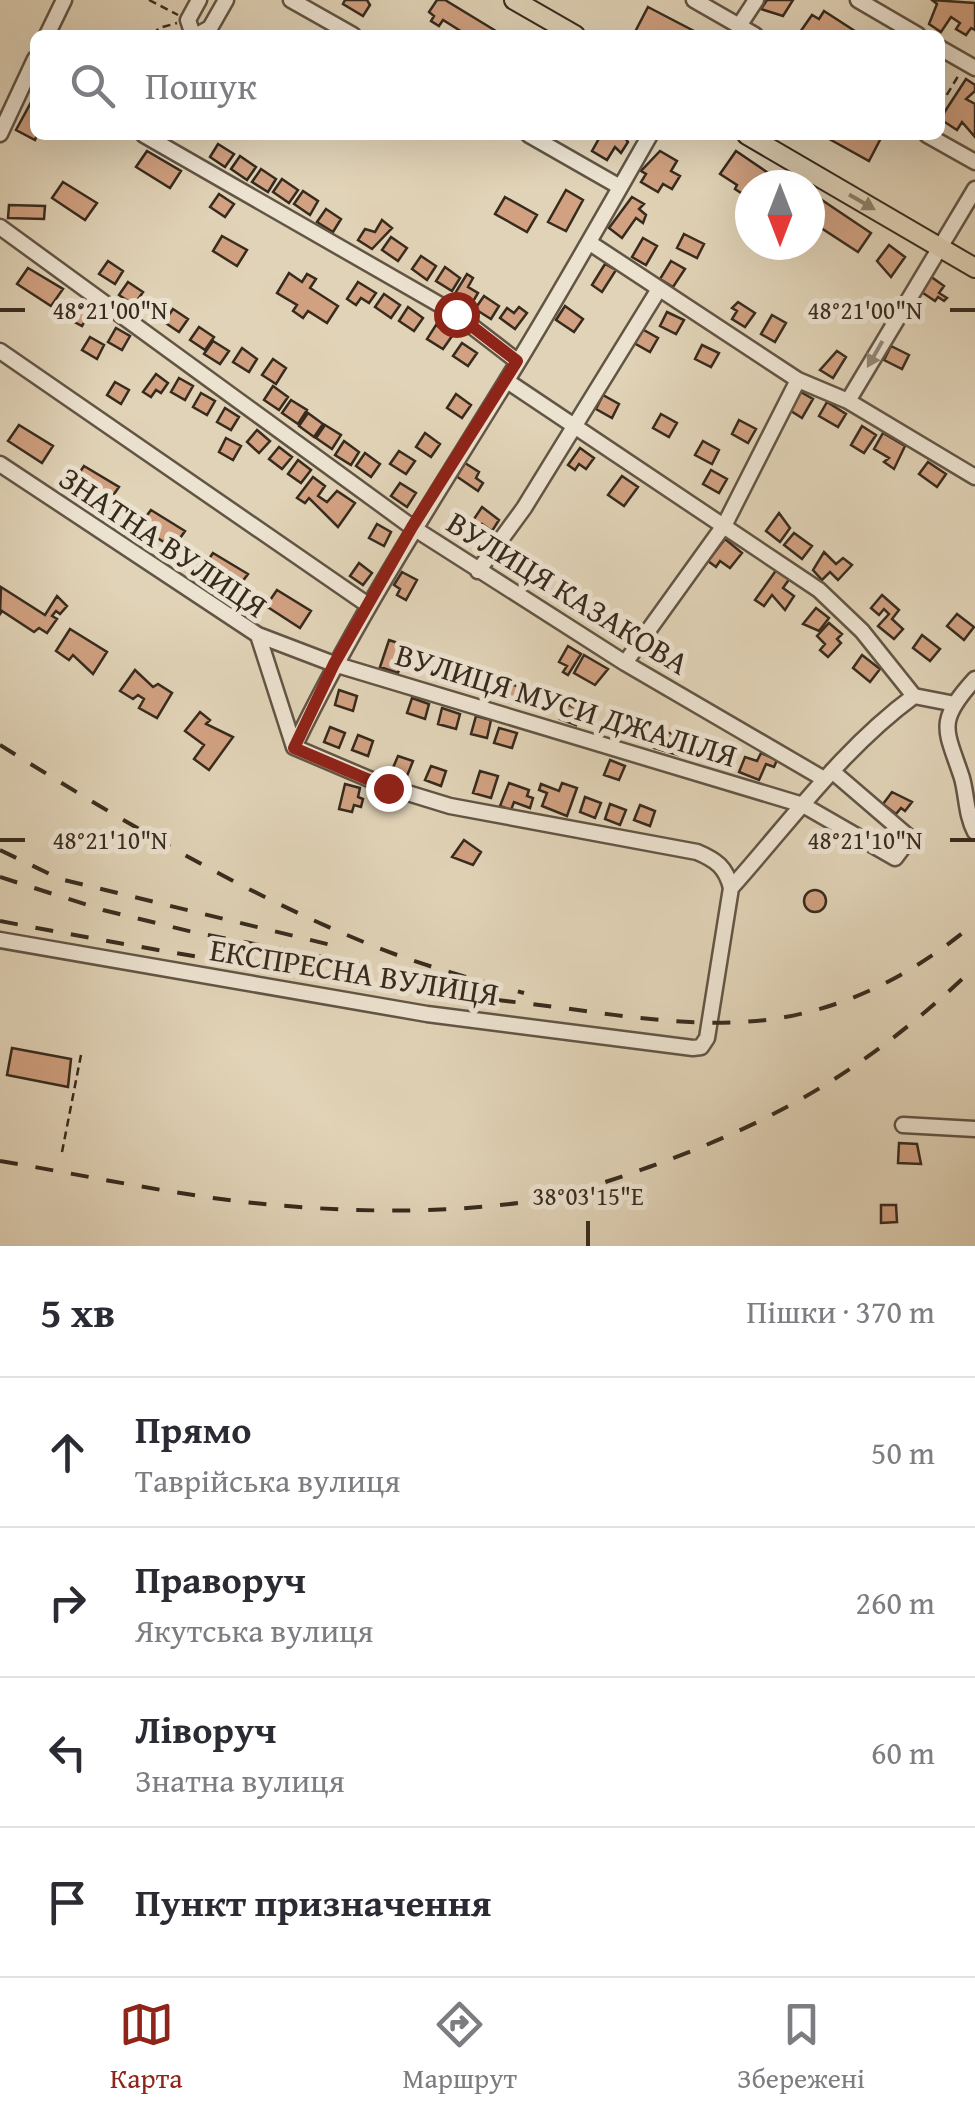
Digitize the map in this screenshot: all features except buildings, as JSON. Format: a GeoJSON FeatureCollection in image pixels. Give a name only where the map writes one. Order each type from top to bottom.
{"type":"FeatureCollection","features":[{"type":"Feature","properties":{"kind":"main road"},"geometry":{"type":"LineString","coordinates":[[514,0],[566,30]]}},
{"type":"Feature","properties":{"kind":"main road"},"geometry":{"type":"LineString","coordinates":[[756,140],[975,268]]}},
{"type":"Feature","properties":{"kind":"street"},"geometry":{"type":"LineString","coordinates":[[49,30],[64,0]]}},
{"type":"Feature","properties":{"kind":"street"},"geometry":{"type":"LineString","coordinates":[[193,30],[188,20],[199,0]]}},
{"type":"Feature","properties":{"kind":"street"},"geometry":{"type":"LineString","coordinates":[[206,30],[226,0]]}},
{"type":"Feature","properties":{"kind":"street"},"geometry":{"type":"LineString","coordinates":[[291,0],[344,30]]}},
{"type":"Feature","properties":{"kind":"street"},"geometry":{"type":"LineString","coordinates":[[694,0],[746,30]]}},
{"type":"Feature","properties":{"kind":"street"},"geometry":{"type":"LineString","coordinates":[[739,26],[756,0]]}},
{"type":"Feature","properties":{"kind":"street"},"geometry":{"type":"LineString","coordinates":[[858,0],[909,30]]}},
{"type":"Feature","properties":{"kind":"street"},"geometry":{"type":"LineString","coordinates":[[945,51],[970,65]]}},
{"type":"Feature","properties":{"kind":"street"},"geometry":{"type":"LineString","coordinates":[[0,134],[30,70]]}},
{"type":"Feature","properties":{"kind":"street"},"geometry":{"type":"LineString","coordinates":[[153,140],[456,314],[517,361]]}},
{"type":"Feature","properties":{"kind":"street"},"geometry":{"type":"LineString","coordinates":[[538,140],[620,187]]}},
{"type":"Feature","properties":{"kind":"street"},"geometry":{"type":"LineString","coordinates":[[647,140],[507,381],[412,527],[334,664],[294,748],[388,788],[450,806],[696,852],[716,860],[727,872],[731,888]]}},
{"type":"Feature","properties":{"kind":"street"},"geometry":{"type":"LineString","coordinates":[[936,140],[975,162]]}},
{"type":"Feature","properties":{"kind":"street"},"geometry":{"type":"LineString","coordinates":[[848,402],[975,189]]}},
{"type":"Feature","properties":{"kind":"street","name":"ВУЛИЦЯ КАЗАКОВА"},"geometry":{"type":"LineString","coordinates":[[0,227],[412,527],[624,663],[828,775],[910,838],[895,858],[804,805]]}},
{"type":"Feature","properties":{"kind":"street"},"geometry":{"type":"LineString","coordinates":[[590,243],[798,380],[848,402],[975,477]]}},
{"type":"Feature","properties":{"kind":"street"},"geometry":{"type":"LineString","coordinates":[[478,571],[659,288]]}},
{"type":"Feature","properties":{"kind":"street"},"geometry":{"type":"LineString","coordinates":[[0,351],[368,605]]}},
{"type":"Feature","properties":{"kind":"street"},"geometry":{"type":"LineString","coordinates":[[624,663],[725,524],[798,380]]}},
{"type":"Feature","properties":{"kind":"street"},"geometry":{"type":"LineString","coordinates":[[507,381],[725,524],[838,605],[914,696],[955,704]]}},
{"type":"Feature","properties":{"kind":"street","name":"ЗНАТНА ВУЛИЦЯ"},"geometry":{"type":"LineString","coordinates":[[0,464],[258,635],[294,748]]}},
{"type":"Feature","properties":{"kind":"street","name":"ВУЛИЦЯ МУСИ ДЖАЛІЛЯ"},"geometry":{"type":"LineString","coordinates":[[258,635],[334,664],[804,805]]}},
{"type":"Feature","properties":{"kind":"street"},"geometry":{"type":"LineString","coordinates":[[975,678],[955,704],[946,728],[947,746],[962,777],[975,832]]}},
{"type":"Feature","properties":{"kind":"street"},"geometry":{"type":"LineString","coordinates":[[731,888],[828,775],[888,715],[914,696]]}},
{"type":"Feature","properties":{"kind":"street","name":"ЕКСПРЕСНА ВУЛИЦЯ"},"geometry":{"type":"LineString","coordinates":[[0,940],[428,1014],[702,1047],[707,1038],[731,888]]}},
{"type":"Feature","properties":{"kind":"street"},"geometry":{"type":"LineString","coordinates":[[903,1125],[975,1129]]}},
{"type":"Feature","properties":{"kind":"path"},"geometry":{"type":"LineString","coordinates":[[148,0],[188,20]]}},
{"type":"Feature","properties":{"kind":"path"},"geometry":{"type":"LineString","coordinates":[[157,30],[188,20]]}},
{"type":"Feature","properties":{"kind":"path"},"geometry":{"type":"LineString","coordinates":[[945,99],[970,65]]}},
{"type":"Feature","properties":{"kind":"path"},"geometry":{"type":"LineString","coordinates":[[62,1152],[81,1055]]}},
{"type":"Feature","properties":{"kind":"railway"},"geometry":{"type":"LineString","coordinates":[[0,745],[135,827],[274,902],[390,952],[524,993]]}},
{"type":"Feature","properties":{"kind":"railway"},"geometry":{"type":"LineString","coordinates":[[0,850],[60,879],[331,945]]}},
{"type":"Feature","properties":{"kind":"railway"},"geometry":{"type":"LineString","coordinates":[[0,877],[103,910],[197,933],[423,976]]}},
{"type":"Feature","properties":{"kind":"railway"},"geometry":{"type":"LineString","coordinates":[[0,921],[398,987],[625,1016],[718,1023],[780,1018],[860,995],[908,971],[975,923]]}},
{"type":"Feature","properties":{"kind":"railway"},"geometry":{"type":"LineString","coordinates":[[0,1161],[190,1195],[287,1206],[419,1210],[535,1200],[649,1167],[784,1108],[862,1061],[975,967]]}},
{"type":"Feature","properties":{"kind":"route"},"geometry":{"type":"LineString","coordinates":[[388,788],[294,748],[334,664],[412,527],[517,361],[456,314]]}}]}
